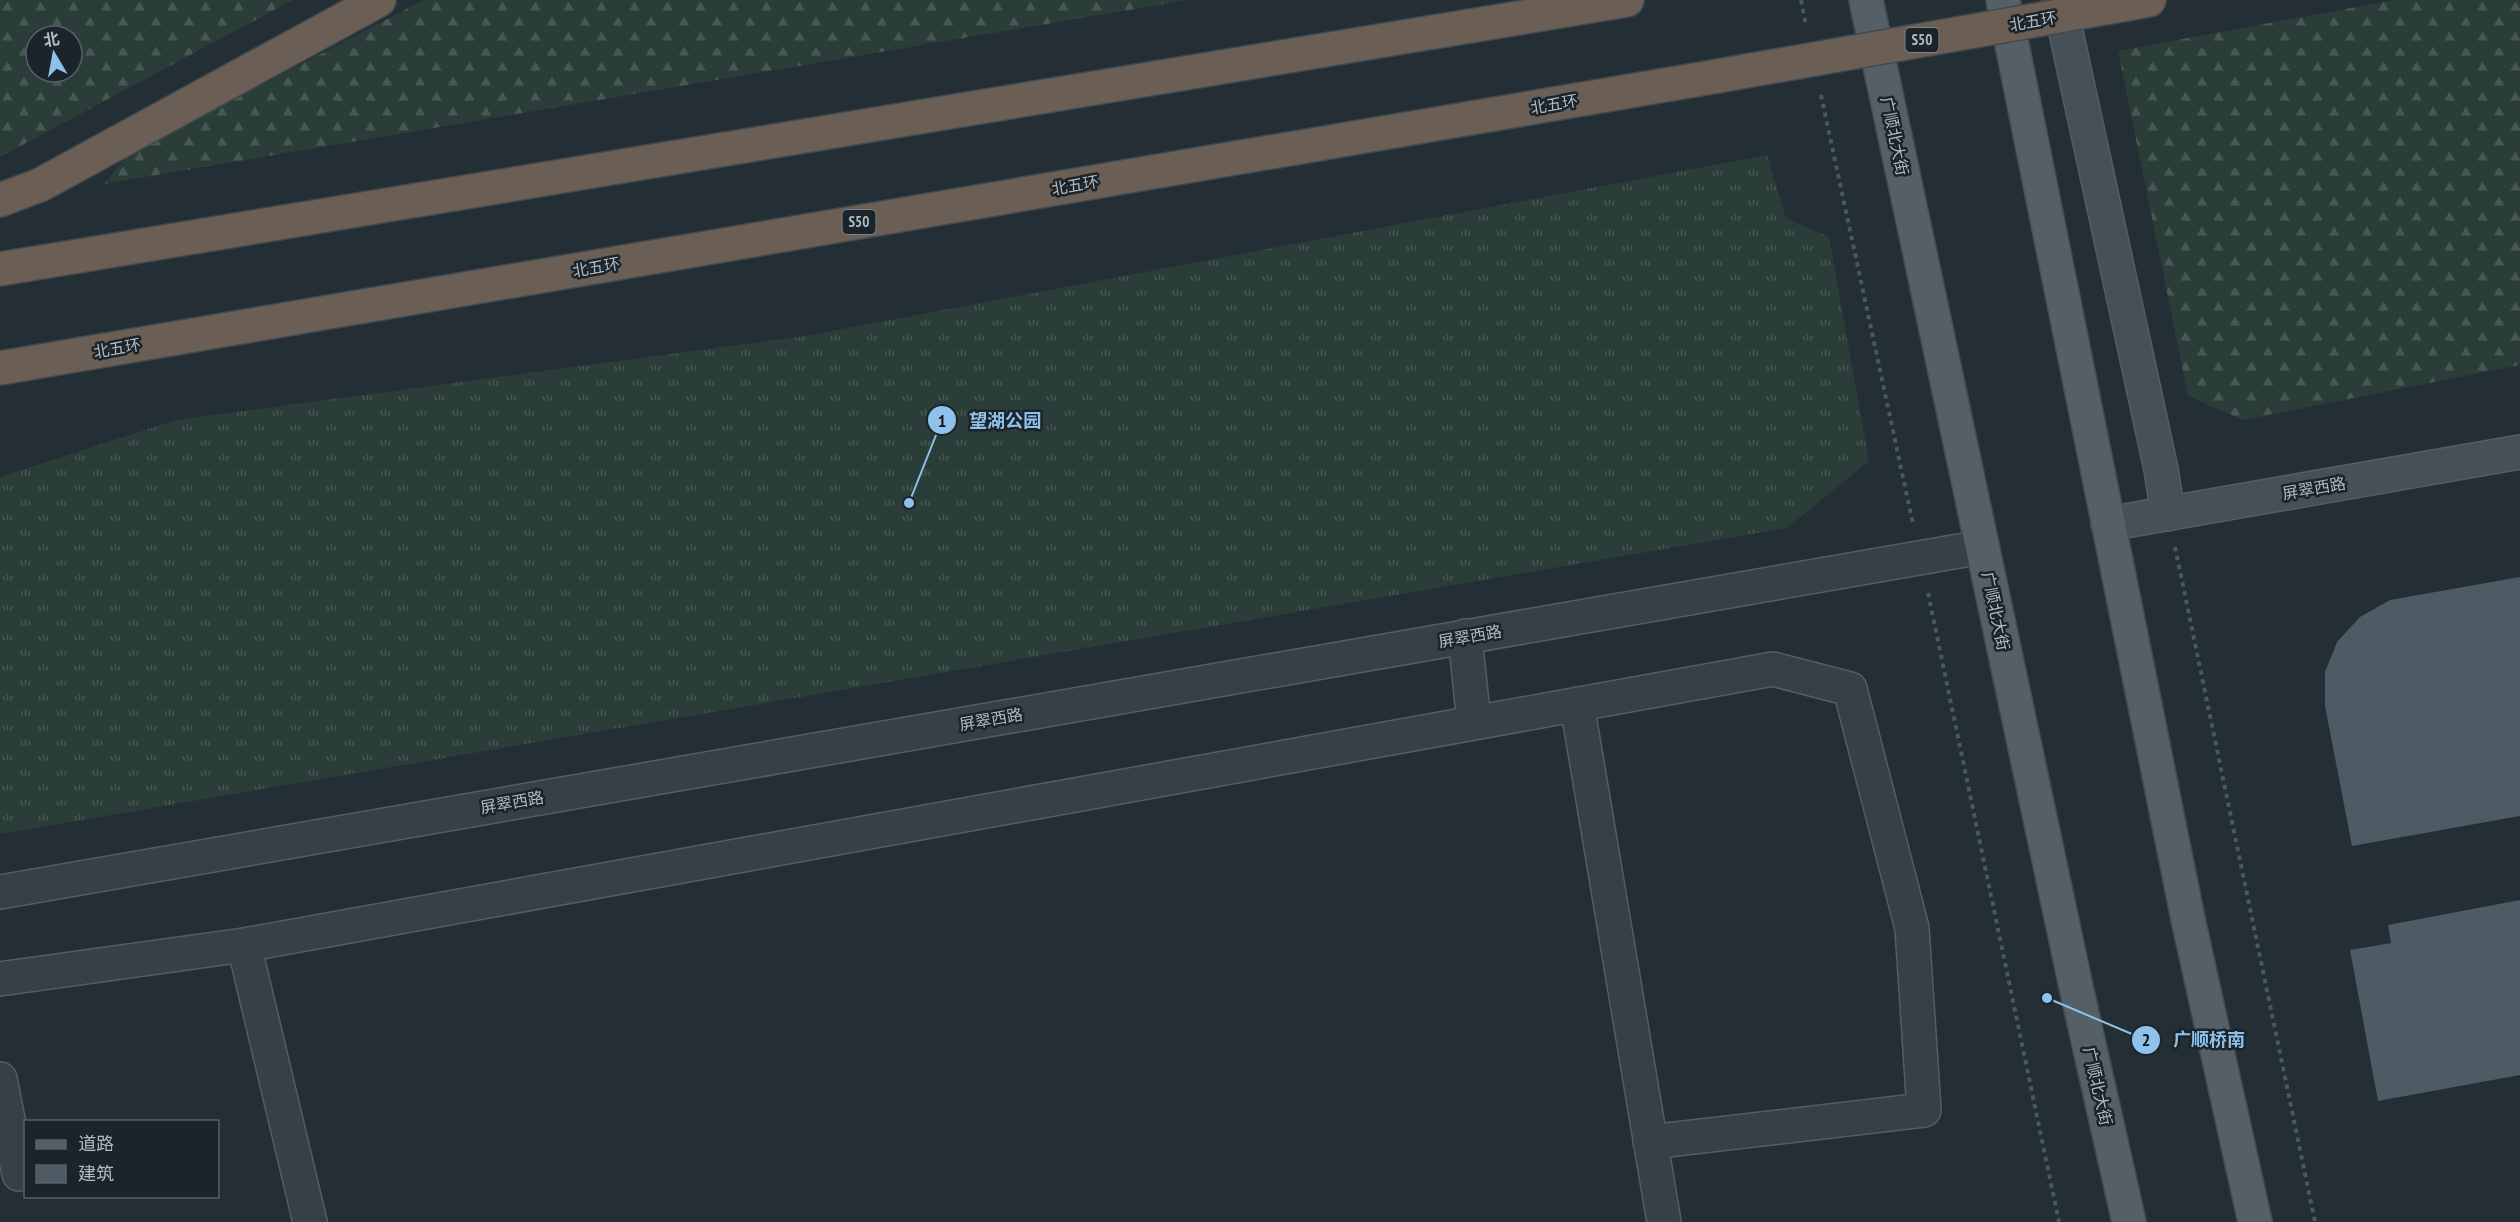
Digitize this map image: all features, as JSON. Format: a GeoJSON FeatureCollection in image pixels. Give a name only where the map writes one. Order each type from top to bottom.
{"type":"FeatureCollection","features":[{"type":"Feature","properties":{"kind":"highway"},"geometry":{"type":"LineString","coordinates":[[0,200],[40,185],[379,0]]}},
{"type":"Feature","properties":{"kind":"highway"},"geometry":{"type":"LineString","coordinates":[[0,269],[1627,0]]}},
{"type":"Feature","properties":{"kind":"highway","name":"北五环"},"geometry":{"type":"LineString","coordinates":[[0,368],[1718,76],[2138,2]]}},
{"type":"Feature","properties":{"kind":"main road","name":"广顺北大街"},"geometry":{"type":"LineString","coordinates":[[1866,0],[2076,987],[2129,1222]]}},
{"type":"Feature","properties":{"kind":"main road"},"geometry":{"type":"LineString","coordinates":[[2003,0],[2188,920],[2254,1222]]}},
{"type":"Feature","properties":{"kind":"street"},"geometry":{"type":"LineString","coordinates":[[2059,0],[2161,469],[2168,514]]}},
{"type":"Feature","properties":{"kind":"street","name":"屏翠西路"},"geometry":{"type":"LineString","coordinates":[[2108,524],[2520,452]]}},
{"type":"Feature","properties":{"kind":"street","name":"屏翠西路"},"geometry":{"type":"LineString","coordinates":[[0,892],[1982,547]]}},
{"type":"Feature","properties":{"kind":"street"},"geometry":{"type":"LineString","coordinates":[[1465,636],[1474,723]]}},
{"type":"Feature","properties":{"kind":"street"},"geometry":{"type":"LineString","coordinates":[[0,979],[243,945],[1773,669],[1850,689],[1911,928],[1924,1110],[1650,1142]]}},
{"type":"Feature","properties":{"kind":"street"},"geometry":{"type":"LineString","coordinates":[[1577,704],[1664,1222]]}},
{"type":"Feature","properties":{"kind":"street"},"geometry":{"type":"LineString","coordinates":[[243,945],[310,1222]]}},
{"type":"Feature","properties":{"kind":"street"},"geometry":{"type":"LineString","coordinates":[[0,1079],[19,1174]]}},
{"type":"Feature","properties":{"kind":"path"},"geometry":{"type":"LineString","coordinates":[[1801,0],[1808,35]]}},
{"type":"Feature","properties":{"kind":"path"},"geometry":{"type":"LineString","coordinates":[[1821,93],[2059,1222]]}},
{"type":"Feature","properties":{"kind":"path"},"geometry":{"type":"LineString","coordinates":[[2168,514],[2315,1222]]}},
{"type":"Feature","properties":{"kind":"green space"},"geometry":{"type":"Polygon","coordinates":[[[0,0],[293,0],[0,157],[0,0]]]}},
{"type":"Feature","properties":{"kind":"green space"},"geometry":{"type":"Polygon","coordinates":[[[423,0],[1188,0],[104,184],[127,156],[423,0]]]}},
{"type":"Feature","properties":{"kind":"green space"},"geometry":{"type":"Polygon","coordinates":[[[2394,0],[2520,0],[2520,365],[2243,420],[2188,396],[2118,51],[2394,0]]]}},
{"type":"Feature","properties":{"kind":"green space"},"geometry":{"type":"Polygon","coordinates":[[[1767,155],[1786,218],[1829,237],[1869,461],[1787,528],[0,834],[0,477],[176,420],[805,336],[1767,155]]]}},
{"type":"Feature","properties":{"kind":"building"},"geometry":{"type":"Polygon","coordinates":[[[2520,577],[2520,816],[2352,846],[2325,706],[2325,672],[2337,642],[2360,617],[2390,600],[2520,577]]]}},
{"type":"Feature","properties":{"kind":"building"},"geometry":{"type":"Polygon","coordinates":[[[2520,900],[2520,1075],[2378,1101],[2350,950],[2391,943],[2388,925],[2520,900]]]}},
{"type":"Feature","properties":{"kind":"place","name":"望湖公园"},"geometry":{"type":"Point","coordinates":[909,503]}},
{"type":"Feature","properties":{"kind":"place","name":"广顺桥南"},"geometry":{"type":"Point","coordinates":[2047,998]}}]}
